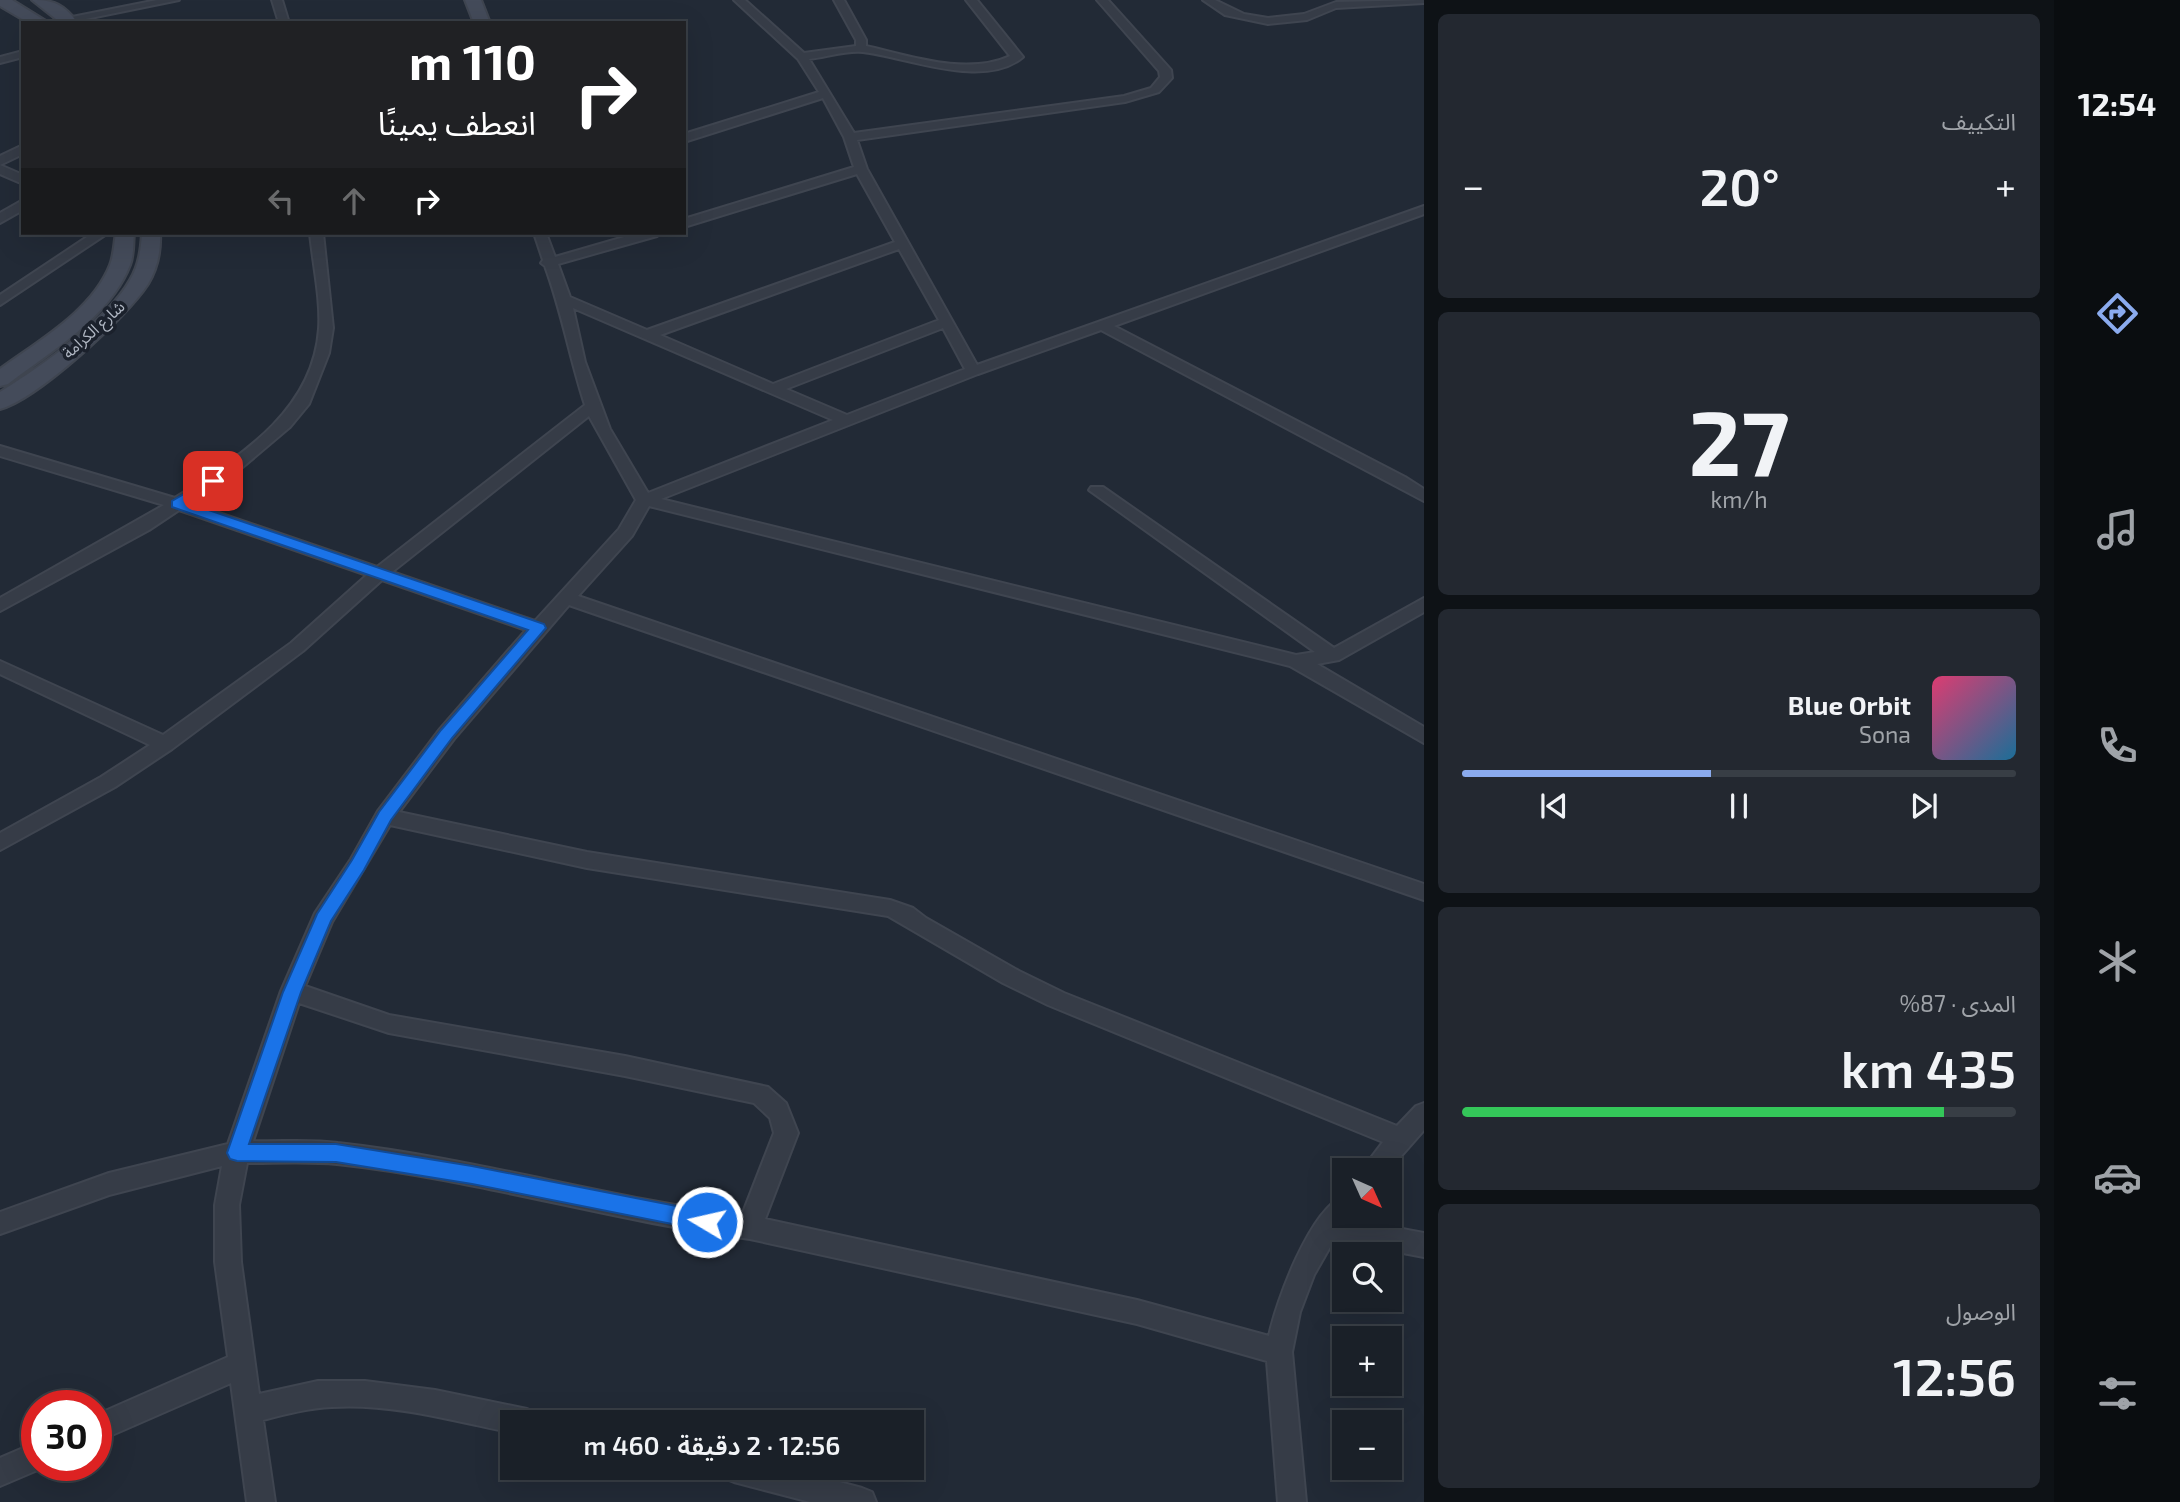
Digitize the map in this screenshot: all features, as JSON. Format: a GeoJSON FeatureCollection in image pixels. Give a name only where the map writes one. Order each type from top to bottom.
{"type":"FeatureCollection","features":[{"type":"Feature","properties":{"kind":"street"},"geometry":{"type":"LineString","coordinates":[[1,0],[38,21]]}},
{"type":"Feature","properties":{"kind":"street"},"geometry":{"type":"LineString","coordinates":[[40,0],[68,21],[174,0]]}},
{"type":"Feature","properties":{"kind":"street"},"geometry":{"type":"LineString","coordinates":[[277,0],[283,21]]}},
{"type":"Feature","properties":{"kind":"street"},"geometry":{"type":"LineString","coordinates":[[473,0],[481,21]]}},
{"type":"Feature","properties":{"kind":"street"},"geometry":{"type":"LineString","coordinates":[[739,0],[802,57],[850,136],[861,169],[973,371]]}},
{"type":"Feature","properties":{"kind":"street"},"geometry":{"type":"LineString","coordinates":[[839,0],[861,40],[861,48]]}},
{"type":"Feature","properties":{"kind":"street"},"geometry":{"type":"LineString","coordinates":[[802,57],[861,48],[955,65],[985,66],[1011,62],[1017,57],[971,0]]}},
{"type":"Feature","properties":{"kind":"street"},"geometry":{"type":"LineString","coordinates":[[850,136],[1125,99],[1155,90],[1166,78],[1165,70],[1102,0]]}},
{"type":"Feature","properties":{"kind":"street"},"geometry":{"type":"LineString","coordinates":[[1208,0],[1234,16],[1281,20],[1310,16],[1318,10],[1334,5],[1424,0]]}},
{"type":"Feature","properties":{"kind":"street"},"geometry":{"type":"LineString","coordinates":[[0,60],[21,55]]}},
{"type":"Feature","properties":{"kind":"street"},"geometry":{"type":"LineString","coordinates":[[686,137],[824,94]]}},
{"type":"Feature","properties":{"kind":"street"},"geometry":{"type":"LineString","coordinates":[[0,161],[21,150]]}},
{"type":"Feature","properties":{"kind":"street"},"geometry":{"type":"LineString","coordinates":[[0,169],[21,179]]}},
{"type":"Feature","properties":{"kind":"street"},"geometry":{"type":"LineString","coordinates":[[686,222],[861,169]]}},
{"type":"Feature","properties":{"kind":"street"},"geometry":{"type":"LineString","coordinates":[[0,219],[21,205]]}},
{"type":"Feature","properties":{"kind":"street"},"geometry":{"type":"LineString","coordinates":[[261,1502],[228,1262],[228,1205],[237,1153],[292,992],[323,919],[358,865],[385,816],[447,734],[538,628],[626,532],[644,500],[973,371],[1422,212]]}},
{"type":"Feature","properties":{"kind":"street"},"geometry":{"type":"LineString","coordinates":[[0,301],[98,235]]}},
{"type":"Feature","properties":{"kind":"street","name":"شارع الكرامة"},"geometry":{"type":"LineString","coordinates":[[0,379],[74,322],[102,295],[120,265],[125,235]]}},
{"type":"Feature","properties":{"kind":"street","name":"شارع الكرامة"},"geometry":{"type":"LineString","coordinates":[[0,402],[61,359],[124,302],[139,283],[150,257],[151,235]]}},
{"type":"Feature","properties":{"kind":"street"},"geometry":{"type":"LineString","coordinates":[[0,605],[143,526],[258,448],[285,424],[301,404],[322,353],[326,328],[317,235]]}},
{"type":"Feature","properties":{"kind":"street"},"geometry":{"type":"LineString","coordinates":[[541,235],[548,262],[564,299],[578,362],[593,406],[602,429],[644,500],[1296,661],[1355,693],[1424,736]]}},
{"type":"Feature","properties":{"kind":"street"},"geometry":{"type":"LineString","coordinates":[[548,262],[645,235]]}},
{"type":"Feature","properties":{"kind":"street"},"geometry":{"type":"LineString","coordinates":[[649,334],[902,244]]}},
{"type":"Feature","properties":{"kind":"street"},"geometry":{"type":"LineString","coordinates":[[564,299],[845,420]]}},
{"type":"Feature","properties":{"kind":"street"},"geometry":{"type":"LineString","coordinates":[[773,389],[947,321]]}},
{"type":"Feature","properties":{"kind":"street"},"geometry":{"type":"LineString","coordinates":[[1104,326],[1399,480],[1424,496]]}},
{"type":"Feature","properties":{"kind":"street"},"geometry":{"type":"LineString","coordinates":[[0,842],[108,782],[165,744],[297,647],[380,573],[593,406]]}},
{"type":"Feature","properties":{"kind":"street"},"geometry":{"type":"LineString","coordinates":[[0,451],[177,504],[538,628]]}},
{"type":"Feature","properties":{"kind":"street"},"geometry":{"type":"LineString","coordinates":[[1097,490],[1332,656]]}},
{"type":"Feature","properties":{"kind":"street"},"geometry":{"type":"LineString","coordinates":[[567,598],[1424,892]]}},
{"type":"Feature","properties":{"kind":"street"},"geometry":{"type":"LineString","coordinates":[[1296,661],[1332,656],[1424,604]]}},
{"type":"Feature","properties":{"kind":"street"},"geometry":{"type":"LineString","coordinates":[[0,667],[165,744]]}},
{"type":"Feature","properties":{"kind":"street"},"geometry":{"type":"LineString","coordinates":[[385,816],[587,860],[890,908],[906,914],[918,924],[1011,977],[1056,999],[1400,1138]]}},
{"type":"Feature","properties":{"kind":"street"},"geometry":{"type":"LineString","coordinates":[[292,992],[389,1024],[760,1094],[778,1107],[786,1133],[750,1227]]}},
{"type":"Feature","properties":{"kind":"street"},"geometry":{"type":"LineString","coordinates":[[1384,1158],[1424,1113]]}},
{"type":"Feature","properties":{"kind":"street"},"geometry":{"type":"LineString","coordinates":[[0,1223],[109,1184],[237,1153],[336,1153],[472,1175],[685,1219],[750,1227],[1137,1312],[1279,1352]]}},
{"type":"Feature","properties":{"kind":"street"},"geometry":{"type":"LineString","coordinates":[[1292,1502],[1279,1352],[1287,1312],[1304,1269],[1332,1224]]}},
{"type":"Feature","properties":{"kind":"street"},"geometry":{"type":"LineString","coordinates":[[1371,1228],[1424,1245]]}},
{"type":"Feature","properties":{"kind":"street"},"geometry":{"type":"LineString","coordinates":[[112,1422],[241,1365]]}},
{"type":"Feature","properties":{"kind":"street"},"geometry":{"type":"LineString","coordinates":[[247,1410],[295,1399],[340,1393],[434,1403],[500,1417]]}},
{"type":"Feature","properties":{"kind":"street"},"geometry":{"type":"LineString","coordinates":[[0,1472],[21,1462]]}},
{"type":"Feature","properties":{"kind":"street"},"geometry":{"type":"LineString","coordinates":[[779,1480],[862,1502]]}},
{"type":"Feature","properties":{"kind":"route"},"geometry":{"type":"LineString","coordinates":[[213,481],[177,504],[538,628],[447,734],[385,816],[358,865],[323,919],[292,992],[237,1153],[336,1153],[472,1175],[707,1222]]}}]}
